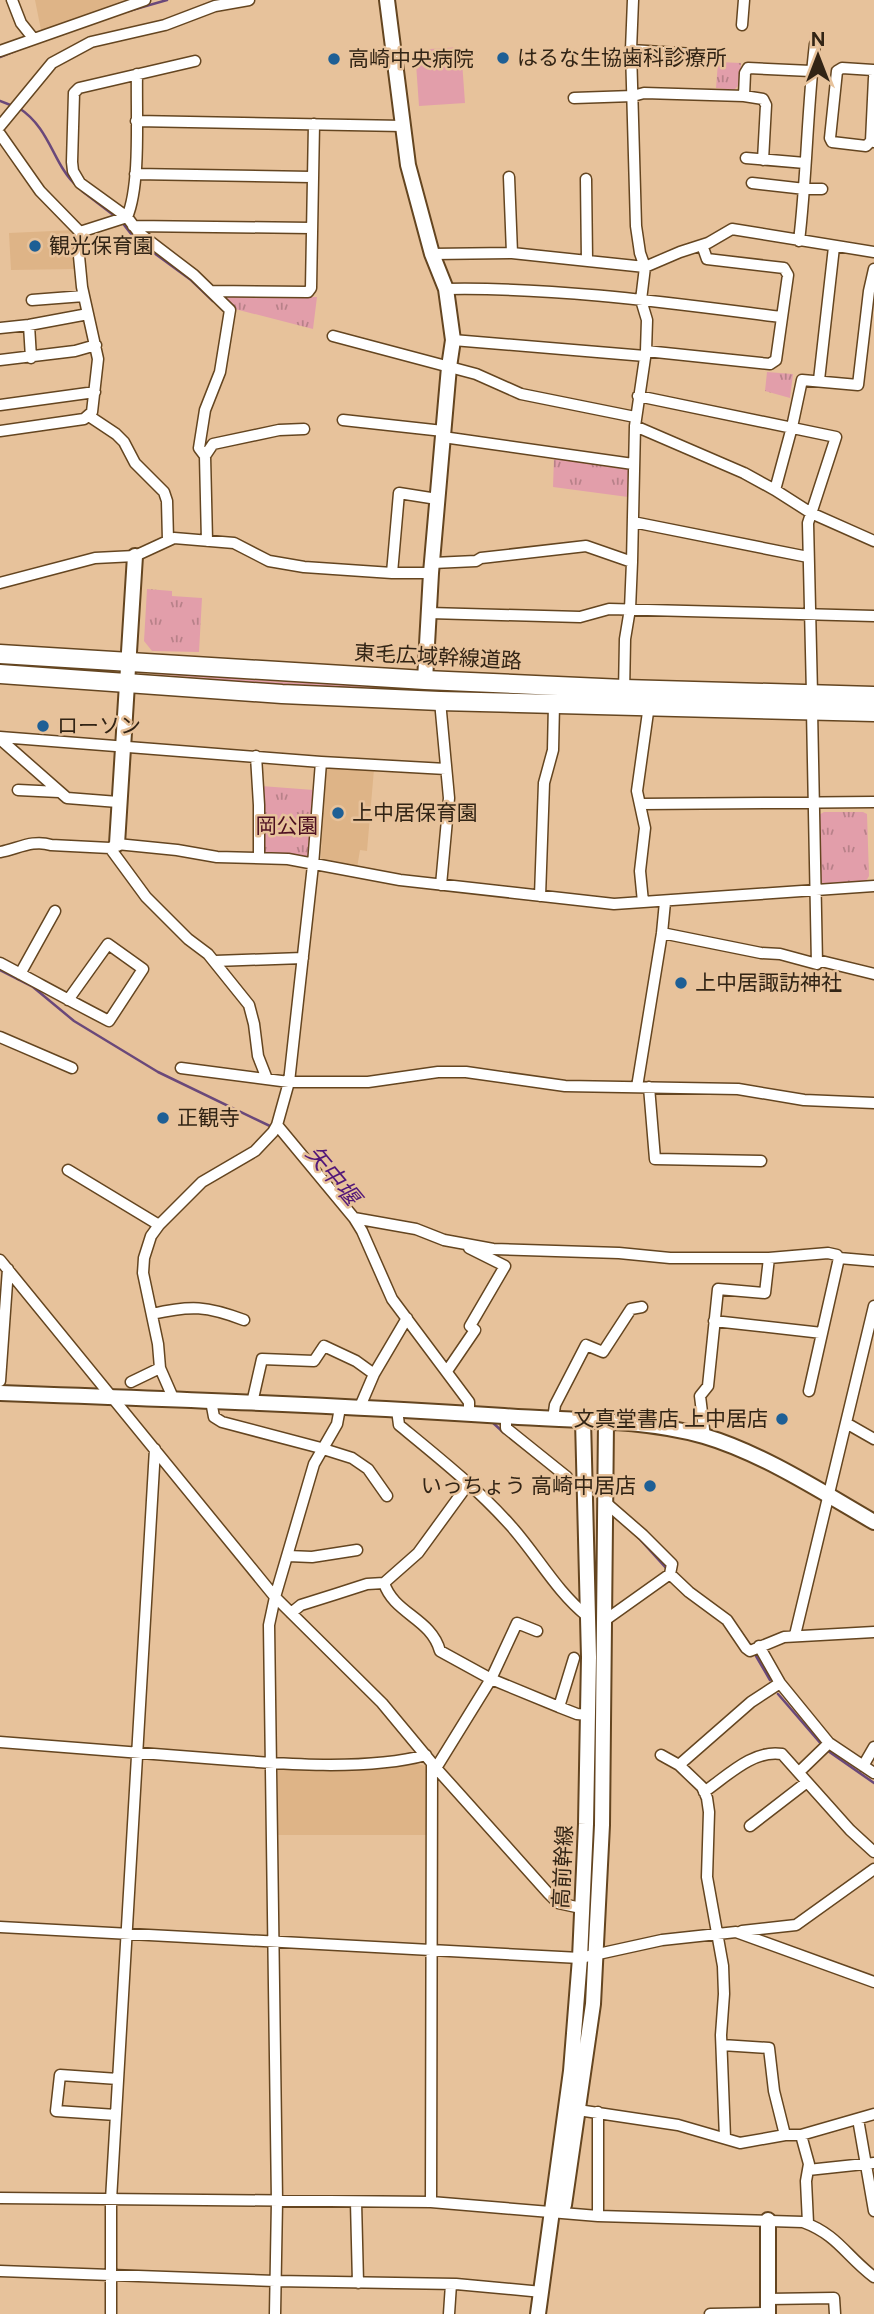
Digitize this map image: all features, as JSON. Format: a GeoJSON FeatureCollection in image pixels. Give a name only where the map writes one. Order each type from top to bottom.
{"type":"FeatureCollection","features":[{"type":"Feature","properties":{"kind":"highway","name":"東毛広域幹線道路"},"geometry":{"type":"LineString","coordinates":[[0,654],[425,680],[624,697],[812,702],[874,712]]}},
{"type":"Feature","properties":{"kind":"highway","name":"東毛広域幹線道路"},"geometry":{"type":"LineString","coordinates":[[0,674],[282,694],[554,704],[624,697],[649,705],[812,702],[874,696]]}},
{"type":"Feature","properties":{"kind":"street"},"geometry":{"type":"LineString","coordinates":[[12,0],[21,23],[33,38]]}},
{"type":"Feature","properties":{"kind":"street"},"geometry":{"type":"LineString","coordinates":[[0,51],[145,0]]}},
{"type":"Feature","properties":{"kind":"street"},"geometry":{"type":"LineString","coordinates":[[0,127],[52,63],[91,42],[164,25],[215,6],[249,0]]}},
{"type":"Feature","properties":{"kind":"street"},"geometry":{"type":"LineString","coordinates":[[387,0],[408,166],[432,254],[446,289],[453,340],[437,499],[425,680]]}},
{"type":"Feature","properties":{"kind":"street"},"geometry":{"type":"LineString","coordinates":[[624,697],[625,639],[630,609],[632,562],[632,464],[638,396],[646,354],[647,320],[641,300],[645,267],[636,226],[631,50],[633,0]]}},
{"type":"Feature","properties":{"kind":"street"},"geometry":{"type":"LineString","coordinates":[[742,25],[744,0]]}},
{"type":"Feature","properties":{"kind":"street"},"geometry":{"type":"LineString","coordinates":[[799,241],[815,44]]}},
{"type":"Feature","properties":{"kind":"street"},"geometry":{"type":"LineString","coordinates":[[631,50],[694,54]]}},
{"type":"Feature","properties":{"kind":"street"},"geometry":{"type":"LineString","coordinates":[[195,61],[79,88],[74,93],[73,171],[80,183],[194,275],[230,310],[220,372],[205,410],[199,447],[205,456],[207,541]]}},
{"type":"Feature","properties":{"kind":"street"},"geometry":{"type":"LineString","coordinates":[[744,96],[745,73],[748,68],[811,71]]}},
{"type":"Feature","properties":{"kind":"street"},"geometry":{"type":"LineString","coordinates":[[842,68],[873,70],[872,141],[866,146],[832,142],[830,138],[837,71],[842,68]]}},
{"type":"Feature","properties":{"kind":"street"},"geometry":{"type":"LineString","coordinates":[[130,222],[135,174],[137,74]]}},
{"type":"Feature","properties":{"kind":"street"},"geometry":{"type":"LineString","coordinates":[[574,98],[633,96],[644,93],[763,99],[766,105],[763,160]]}},
{"type":"Feature","properties":{"kind":"street"},"geometry":{"type":"LineString","coordinates":[[136,121],[403,126]]}},
{"type":"Feature","properties":{"kind":"street"},"geometry":{"type":"LineString","coordinates":[[211,291],[307,292],[311,288],[314,124]]}},
{"type":"Feature","properties":{"kind":"street"},"geometry":{"type":"LineString","coordinates":[[0,134],[40,191],[80,232],[79,256],[84,296],[98,359],[92,412],[89,416],[0,431]]}},
{"type":"Feature","properties":{"kind":"street"},"geometry":{"type":"LineString","coordinates":[[746,158],[805,163]]}},
{"type":"Feature","properties":{"kind":"street"},"geometry":{"type":"LineString","coordinates":[[135,174],[312,177]]}},
{"type":"Feature","properties":{"kind":"street"},"geometry":{"type":"LineString","coordinates":[[509,177],[512,253]]}},
{"type":"Feature","properties":{"kind":"street"},"geometry":{"type":"LineString","coordinates":[[586,179],[587,260]]}},
{"type":"Feature","properties":{"kind":"street"},"geometry":{"type":"LineString","coordinates":[[752,183],[822,189]]}},
{"type":"Feature","properties":{"kind":"street"},"geometry":{"type":"LineString","coordinates":[[80,232],[130,222],[311,228]]}},
{"type":"Feature","properties":{"kind":"street"},"geometry":{"type":"LineString","coordinates":[[432,254],[512,253],[645,267],[730,233],[732,229],[874,253]]}},
{"type":"Feature","properties":{"kind":"street"},"geometry":{"type":"LineString","coordinates":[[453,340],[770,365],[776,360],[788,275],[784,268],[707,259],[702,245]]}},
{"type":"Feature","properties":{"kind":"street"},"geometry":{"type":"LineString","coordinates":[[819,380],[834,247]]}},
{"type":"Feature","properties":{"kind":"street"},"geometry":{"type":"LineString","coordinates":[[775,489],[802,380],[858,385],[874,269]]}},
{"type":"Feature","properties":{"kind":"street"},"geometry":{"type":"LineString","coordinates":[[446,289],[501,288],[641,300],[781,317]]}},
{"type":"Feature","properties":{"kind":"street"},"geometry":{"type":"LineString","coordinates":[[32,300],[84,296]]}},
{"type":"Feature","properties":{"kind":"street"},"geometry":{"type":"LineString","coordinates":[[0,328],[88,314]]}},
{"type":"Feature","properties":{"kind":"street"},"geometry":{"type":"LineString","coordinates":[[29,325],[31,358]]}},
{"type":"Feature","properties":{"kind":"street"},"geometry":{"type":"LineString","coordinates":[[333,336],[476,374],[521,394],[635,422],[775,489],[811,513],[874,541]]}},
{"type":"Feature","properties":{"kind":"street"},"geometry":{"type":"LineString","coordinates":[[0,360],[31,358],[96,345]]}},
{"type":"Feature","properties":{"kind":"street"},"geometry":{"type":"LineString","coordinates":[[0,404],[95,392]]}},
{"type":"Feature","properties":{"kind":"street"},"geometry":{"type":"LineString","coordinates":[[638,396],[835,437],[808,523],[817,964],[780,954],[761,953],[662,933]]}},
{"type":"Feature","properties":{"kind":"street"},"geometry":{"type":"LineString","coordinates":[[89,416],[124,442],[135,463],[164,492],[167,501],[168,540]]}},
{"type":"Feature","properties":{"kind":"street"},"geometry":{"type":"LineString","coordinates":[[343,420],[632,464]]}},
{"type":"Feature","properties":{"kind":"street"},"geometry":{"type":"LineString","coordinates":[[205,456],[213,444],[279,430],[304,429]]}},
{"type":"Feature","properties":{"kind":"street"},"geometry":{"type":"LineString","coordinates":[[392,573],[399,494],[437,499]]}},
{"type":"Feature","properties":{"kind":"street"},"geometry":{"type":"LineString","coordinates":[[633,522],[808,558]]}},
{"type":"Feature","properties":{"kind":"street"},"geometry":{"type":"LineString","coordinates":[[0,583],[95,558],[135,556],[168,540],[234,543],[270,561],[292,565],[392,573],[476,561],[481,558],[586,546],[632,562]]}},
{"type":"Feature","properties":{"kind":"street"},"geometry":{"type":"LineString","coordinates":[[135,556],[129,663],[113,846],[146,897],[188,939],[215,961],[248,1005],[254,1024],[258,1056],[267,1079]]}},
{"type":"Feature","properties":{"kind":"street"},"geometry":{"type":"LineString","coordinates":[[429,613],[580,617],[609,608],[874,616]]}},
{"type":"Feature","properties":{"kind":"street"},"geometry":{"type":"LineString","coordinates":[[440,701],[449,798],[441,885]]}},
{"type":"Feature","properties":{"kind":"street"},"geometry":{"type":"LineString","coordinates":[[540,896],[544,783],[553,750],[554,704]]}},
{"type":"Feature","properties":{"kind":"street"},"geometry":{"type":"LineString","coordinates":[[643,902],[640,871],[645,828],[637,791],[649,705]]}},
{"type":"Feature","properties":{"kind":"street"},"geometry":{"type":"LineString","coordinates":[[0,738],[446,769]]}},
{"type":"Feature","properties":{"kind":"street"},"geometry":{"type":"LineString","coordinates":[[0,738],[67,798],[118,802]]}},
{"type":"Feature","properties":{"kind":"street"},"geometry":{"type":"LineString","coordinates":[[256,756],[259,858]]}},
{"type":"Feature","properties":{"kind":"street"},"geometry":{"type":"LineString","coordinates":[[174,1400],[160,1368],[158,1344],[143,1273],[144,1258],[151,1236],[159,1225],[202,1182],[255,1151],[276,1125],[289,1082],[313,865],[321,762]]}},
{"type":"Feature","properties":{"kind":"street"},"geometry":{"type":"LineString","coordinates":[[18,790],[60,792]]}},
{"type":"Feature","properties":{"kind":"street"},"geometry":{"type":"LineString","coordinates":[[640,804],[874,802]]}},
{"type":"Feature","properties":{"kind":"street"},"geometry":{"type":"LineString","coordinates":[[0,852],[27,844],[44,843],[177,850],[217,857],[288,859],[441,885],[614,904],[874,886]]}},
{"type":"Feature","properties":{"kind":"street"},"geometry":{"type":"LineString","coordinates":[[637,1087],[665,902]]}},
{"type":"Feature","properties":{"kind":"street"},"geometry":{"type":"LineString","coordinates":[[20,974],[55,911]]}},
{"type":"Feature","properties":{"kind":"street"},"geometry":{"type":"LineString","coordinates":[[0,963],[68,1000],[108,1021],[143,969],[108,944],[68,1000]]}},
{"type":"Feature","properties":{"kind":"street"},"geometry":{"type":"LineString","coordinates":[[215,961],[303,958]]}},
{"type":"Feature","properties":{"kind":"street"},"geometry":{"type":"LineString","coordinates":[[817,960],[874,974]]}},
{"type":"Feature","properties":{"kind":"street"},"geometry":{"type":"LineString","coordinates":[[0,1037],[72,1068]]}},
{"type":"Feature","properties":{"kind":"street"},"geometry":{"type":"LineString","coordinates":[[181,1068],[289,1082],[368,1082],[453,1071],[565,1086],[738,1089],[804,1100],[874,1103]]}},
{"type":"Feature","properties":{"kind":"street"},"geometry":{"type":"LineString","coordinates":[[649,1087],[655,1159],[761,1161]]}},
{"type":"Feature","properties":{"kind":"street"},"geometry":{"type":"LineString","coordinates":[[276,1125],[354,1218],[368,1243],[387,1292],[469,1402],[469,1414]]}},
{"type":"Feature","properties":{"kind":"street"},"geometry":{"type":"LineString","coordinates":[[68,1170],[159,1225]]}},
{"type":"Feature","properties":{"kind":"street"},"geometry":{"type":"LineString","coordinates":[[354,1218],[416,1229],[456,1242],[493,1249],[619,1253],[670,1258],[769,1258],[828,1253],[839,1258],[874,1261]]}},
{"type":"Feature","properties":{"kind":"street"},"geometry":{"type":"LineString","coordinates":[[447,1371],[475,1329],[470,1326],[505,1266],[456,1242]]}},
{"type":"Feature","properties":{"kind":"street"},"geometry":{"type":"LineString","coordinates":[[705,1437],[699,1395],[708,1387],[718,1289],[765,1293],[769,1258]]}},
{"type":"Feature","properties":{"kind":"street"},"geometry":{"type":"LineString","coordinates":[[809,1391],[839,1258]]}},
{"type":"Feature","properties":{"kind":"street"},"geometry":{"type":"LineString","coordinates":[[0,1260],[275,1597],[382,1703],[558,1903],[581,1908]]}},
{"type":"Feature","properties":{"kind":"street"},"geometry":{"type":"LineString","coordinates":[[0,1381],[8,1269]]}},
{"type":"Feature","properties":{"kind":"street"},"geometry":{"type":"LineString","coordinates":[[795,1636],[874,1306]]}},
{"type":"Feature","properties":{"kind":"street"},"geometry":{"type":"LineString","coordinates":[[553,1419],[555,1405],[586,1345],[603,1352],[631,1309],[642,1307]]}},
{"type":"Feature","properties":{"kind":"street"},"geometry":{"type":"LineString","coordinates":[[152,1314],[183,1308],[209,1308],[244,1320]]}},
{"type":"Feature","properties":{"kind":"street"},"geometry":{"type":"LineString","coordinates":[[359,1409],[374,1374],[407,1318]]}},
{"type":"Feature","properties":{"kind":"street"},"geometry":{"type":"LineString","coordinates":[[714,1321],[822,1333]]}},
{"type":"Feature","properties":{"kind":"street"},"geometry":{"type":"LineString","coordinates":[[252,1403],[262,1359],[314,1361],[324,1346],[356,1361],[374,1374]]}},
{"type":"Feature","properties":{"kind":"street"},"geometry":{"type":"LineString","coordinates":[[131,1382],[160,1368]]}},
{"type":"Feature","properties":{"kind":"street"},"geometry":{"type":"LineString","coordinates":[[0,1393],[397,1410],[583,1420],[674,1429],[737,1449],[874,1522]]}},
{"type":"Feature","properties":{"kind":"street"},"geometry":{"type":"LineString","coordinates":[[211,1401],[214,1417],[222,1422],[352,1458],[368,1469],[387,1496]]}},
{"type":"Feature","properties":{"kind":"street"},"geometry":{"type":"LineString","coordinates":[[275,2314],[274,1941],[269,1625],[314,1464],[337,1424],[340,1408]]}},
{"type":"Feature","properties":{"kind":"street"},"geometry":{"type":"LineString","coordinates":[[397,1410],[399,1425],[469,1483],[513,1528],[572,1603],[587,1616]]}},
{"type":"Feature","properties":{"kind":"street"},"geometry":{"type":"LineString","coordinates":[[506,1416],[506,1428],[567,1477]]}},
{"type":"Feature","properties":{"kind":"street","name":"高前幹線"},"geometry":{"type":"LineString","coordinates":[[538,2314],[578,2110],[593,2004],[581,1908],[588,1715],[583,1420]]}},
{"type":"Feature","properties":{"kind":"street","name":"高前幹線"},"geometry":{"type":"LineString","coordinates":[[548,2314],[571,2071],[602,1825],[606,1422]]}},
{"type":"Feature","properties":{"kind":"street"},"geometry":{"type":"LineString","coordinates":[[846,1423],[874,1439]]}},
{"type":"Feature","properties":{"kind":"street"},"geometry":{"type":"LineString","coordinates":[[110,2314],[111,2200],[155,1449]]}},
{"type":"Feature","properties":{"kind":"street"},"geometry":{"type":"LineString","coordinates":[[291,1613],[301,1605],[367,1584],[384,1583],[418,1553],[469,1483]]}},
{"type":"Feature","properties":{"kind":"street"},"geometry":{"type":"LineString","coordinates":[[604,1621],[670,1574],[672,1564],[606,1502]]}},
{"type":"Feature","properties":{"kind":"street"},"geometry":{"type":"LineString","coordinates":[[288,1556],[312,1557],[357,1550]]}},
{"type":"Feature","properties":{"kind":"street"},"geometry":{"type":"LineString","coordinates":[[670,1574],[689,1592],[727,1619],[750,1651],[776,1639],[795,1636],[874,1632]]}},
{"type":"Feature","properties":{"kind":"street"},"geometry":{"type":"LineString","coordinates":[[384,1583],[386,1591],[398,1605],[432,1633],[440,1651],[491,1679],[577,1714],[588,1715]]}},
{"type":"Feature","properties":{"kind":"street"},"geometry":{"type":"LineString","coordinates":[[431,2202],[432,1762],[491,1679],[517,1623],[537,1631]]}},
{"type":"Feature","properties":{"kind":"street"},"geometry":{"type":"LineString","coordinates":[[759,1647],[780,1683],[829,1743],[874,1773]]}},
{"type":"Feature","properties":{"kind":"street"},"geometry":{"type":"LineString","coordinates":[[559,1707],[574,1658]]}},
{"type":"Feature","properties":{"kind":"street"},"geometry":{"type":"LineString","coordinates":[[679,1765],[751,1702],[780,1683]]}},
{"type":"Feature","properties":{"kind":"street"},"geometry":{"type":"LineString","coordinates":[[0,1742],[271,1763],[350,1764],[412,1759],[432,1762]]}},
{"type":"Feature","properties":{"kind":"street"},"geometry":{"type":"LineString","coordinates":[[799,1772],[829,1743]]}},
{"type":"Feature","properties":{"kind":"street"},"geometry":{"type":"LineString","coordinates":[[863,1766],[874,1747]]}},
{"type":"Feature","properties":{"kind":"street"},"geometry":{"type":"LineString","coordinates":[[704,1792],[741,1766],[768,1752],[782,1754],[850,1830],[874,1852]]}},
{"type":"Feature","properties":{"kind":"street"},"geometry":{"type":"LineString","coordinates":[[661,1755],[679,1765],[702,1787],[709,1812],[707,1877],[724,1994],[722,2045],[725,2138]]}},
{"type":"Feature","properties":{"kind":"street"},"geometry":{"type":"LineString","coordinates":[[750,1826],[807,1782]]}},
{"type":"Feature","properties":{"kind":"street"},"geometry":{"type":"LineString","coordinates":[[0,1927],[587,1957],[662,1940],[796,1925],[874,1869]]}},
{"type":"Feature","properties":{"kind":"street"},"geometry":{"type":"LineString","coordinates":[[736,1932],[874,1982]]}},
{"type":"Feature","properties":{"kind":"street"},"geometry":{"type":"LineString","coordinates":[[722,2045],[769,2048],[774,2091],[785,2136]]}},
{"type":"Feature","properties":{"kind":"street"},"geometry":{"type":"LineString","coordinates":[[116,2115],[56,2111],[60,2075],[118,2079]]}},
{"type":"Feature","properties":{"kind":"street"},"geometry":{"type":"LineString","coordinates":[[578,2110],[678,2125],[740,2143],[801,2136],[874,2114]]}},
{"type":"Feature","properties":{"kind":"street"},"geometry":{"type":"LineString","coordinates":[[597,2112],[598,2216]]}},
{"type":"Feature","properties":{"kind":"street"},"geometry":{"type":"LineString","coordinates":[[858,2119],[869,2164],[874,2211]]}},
{"type":"Feature","properties":{"kind":"street"},"geometry":{"type":"LineString","coordinates":[[801,2136],[809,2164],[806,2180],[808,2223]]}},
{"type":"Feature","properties":{"kind":"street"},"geometry":{"type":"LineString","coordinates":[[808,2170],[869,2164]]}},
{"type":"Feature","properties":{"kind":"street"},"geometry":{"type":"LineString","coordinates":[[0,2198],[431,2202],[598,2216],[808,2223],[833,2237],[861,2268],[874,2277]]}},
{"type":"Feature","properties":{"kind":"street"},"geometry":{"type":"LineString","coordinates":[[356,2202],[358,2283]]}},
{"type":"Feature","properties":{"kind":"street"},"geometry":{"type":"LineString","coordinates":[[768,2220],[768,2309]]}},
{"type":"Feature","properties":{"kind":"street"},"geometry":{"type":"LineString","coordinates":[[0,2271],[451,2284],[542,2292]]}},
{"type":"Feature","properties":{"kind":"street"},"geometry":{"type":"LineString","coordinates":[[449,2314],[451,2284]]}},
{"type":"Feature","properties":{"kind":"street"},"geometry":{"type":"LineString","coordinates":[[710,2314],[768,2309],[834,2298],[835,2314]]}},
{"type":"Feature","properties":{"kind":"shaded area"},"geometry":{"type":"Polygon","coordinates":[[[35,0],[135,0],[41,30],[35,0]]]}},
{"type":"Feature","properties":{"kind":"shaded area"},"geometry":{"type":"Polygon","coordinates":[[[75,230],[75,269],[11,270],[9,233],[75,230]]]}},
{"type":"Feature","properties":{"kind":"shaded area"},"geometry":{"type":"Polygon","coordinates":[[[325,769],[374,769],[367,851],[360,850],[357,868],[324,862],[321,858],[325,769]]]}},
{"type":"Feature","properties":{"kind":"shaded area"},"geometry":{"type":"Polygon","coordinates":[[[411,1763],[427,1766],[428,1835],[278,1835],[278,1767],[411,1763]]]}},
{"type":"Feature","properties":{"kind":"green space"},"geometry":{"type":"Polygon","coordinates":[[[461,47],[465,103],[419,106],[415,50],[461,47]]]}},
{"type":"Feature","properties":{"kind":"green space"},"geometry":{"type":"Polygon","coordinates":[[[718,62],[741,63],[740,84],[734,90],[716,88],[718,62]]]}},
{"type":"Feature","properties":{"kind":"green space"},"geometry":{"type":"Polygon","coordinates":[[[224,296],[317,297],[313,329],[235,309],[224,296]]]}},
{"type":"Feature","properties":{"kind":"green space"},"geometry":{"type":"Polygon","coordinates":[[[767,372],[793,374],[790,398],[765,391],[767,372]]]}},
{"type":"Feature","properties":{"kind":"green space"},"geometry":{"type":"Polygon","coordinates":[[[554,457],[626,467],[628,497],[553,487],[554,457]]]}},
{"type":"Feature","properties":{"kind":"green space"},"geometry":{"type":"Polygon","coordinates":[[[147,589],[172,591],[172,596],[202,598],[199,652],[152,651],[144,641],[147,589]]]}},
{"type":"Feature","properties":{"kind":"green space"},"geometry":{"type":"Polygon","coordinates":[[[153,672],[283,682],[606,694],[606,700],[268,687],[153,672]]]}},
{"type":"Feature","properties":{"kind":"green space","name":"岡公園"},"geometry":{"type":"Polygon","coordinates":[[[261,786],[314,790],[311,859],[264,853],[261,786]]]}},
{"type":"Feature","properties":{"kind":"green space"},"geometry":{"type":"Polygon","coordinates":[[[824,812],[867,814],[869,876],[865,883],[824,885],[819,879],[817,816],[824,812]]]}},
{"type":"Feature","properties":{"kind":"waterway"},"geometry":{"type":"LineString","coordinates":[[125,12],[167,0]]}},
{"type":"Feature","properties":{"kind":"waterway"},"geometry":{"type":"LineString","coordinates":[[0,57],[20,49]]}},
{"type":"Feature","properties":{"kind":"waterway"},"geometry":{"type":"LineString","coordinates":[[0,101],[13,106]]}},
{"type":"Feature","properties":{"kind":"waterway"},"geometry":{"type":"LineString","coordinates":[[19,108],[38,126],[62,168],[77,186]]}},
{"type":"Feature","properties":{"kind":"waterway"},"geometry":{"type":"LineString","coordinates":[[82,191],[116,217]]}},
{"type":"Feature","properties":{"kind":"waterway"},"geometry":{"type":"LineString","coordinates":[[121,221],[135,239],[191,280],[213,301]]}},
{"type":"Feature","properties":{"kind":"waterway","name":"矢中堰"},"geometry":{"type":"LineString","coordinates":[[0,970],[33,987],[74,1021],[158,1072],[272,1127]]}},
{"type":"Feature","properties":{"kind":"waterway","name":"矢中堰"},"geometry":{"type":"LineString","coordinates":[[378,1280],[386,1296]]}},
{"type":"Feature","properties":{"kind":"waterway","name":"矢中堰"},"geometry":{"type":"LineString","coordinates":[[491,1421],[504,1433]]}},
{"type":"Feature","properties":{"kind":"waterway","name":"矢中堰"},"geometry":{"type":"LineString","coordinates":[[636,1535],[666,1568]]}},
{"type":"Feature","properties":{"kind":"waterway","name":"矢中堰"},"geometry":{"type":"LineString","coordinates":[[733,1621],[751,1646]]}},
{"type":"Feature","properties":{"kind":"waterway","name":"矢中堰"},"geometry":{"type":"LineString","coordinates":[[756,1656],[770,1680]]}},
{"type":"Feature","properties":{"kind":"waterway","name":"矢中堰"},"geometry":{"type":"LineString","coordinates":[[778,1694],[822,1745]]}},
{"type":"Feature","properties":{"kind":"waterway","name":"矢中堰"},"geometry":{"type":"LineString","coordinates":[[828,1751],[874,1783]]}},
{"type":"Feature","properties":{"kind":"place","name":"はるな生協歯科診療所"},"geometry":{"type":"Point","coordinates":[503,58]}},
{"type":"Feature","properties":{"kind":"place","name":"高崎中央病院"},"geometry":{"type":"Point","coordinates":[334,59]}},
{"type":"Feature","properties":{"kind":"place","name":"観光保育園"},"geometry":{"type":"Point","coordinates":[35,246]}},
{"type":"Feature","properties":{"kind":"place","name":"ローソン"},"geometry":{"type":"Point","coordinates":[43,726]}},
{"type":"Feature","properties":{"kind":"place","name":"上中居保育園"},"geometry":{"type":"Point","coordinates":[338,813]}},
{"type":"Feature","properties":{"kind":"place","name":"上中居諏訪神社"},"geometry":{"type":"Point","coordinates":[681,983]}},
{"type":"Feature","properties":{"kind":"place","name":"正観寺"},"geometry":{"type":"Point","coordinates":[163,1118]}},
{"type":"Feature","properties":{"kind":"place","name":"文真堂書店 上中居店"},"geometry":{"type":"Point","coordinates":[782,1419]}},
{"type":"Feature","properties":{"kind":"place","name":"いっちょう 高崎中居店"},"geometry":{"type":"Point","coordinates":[650,1486]}}]}
